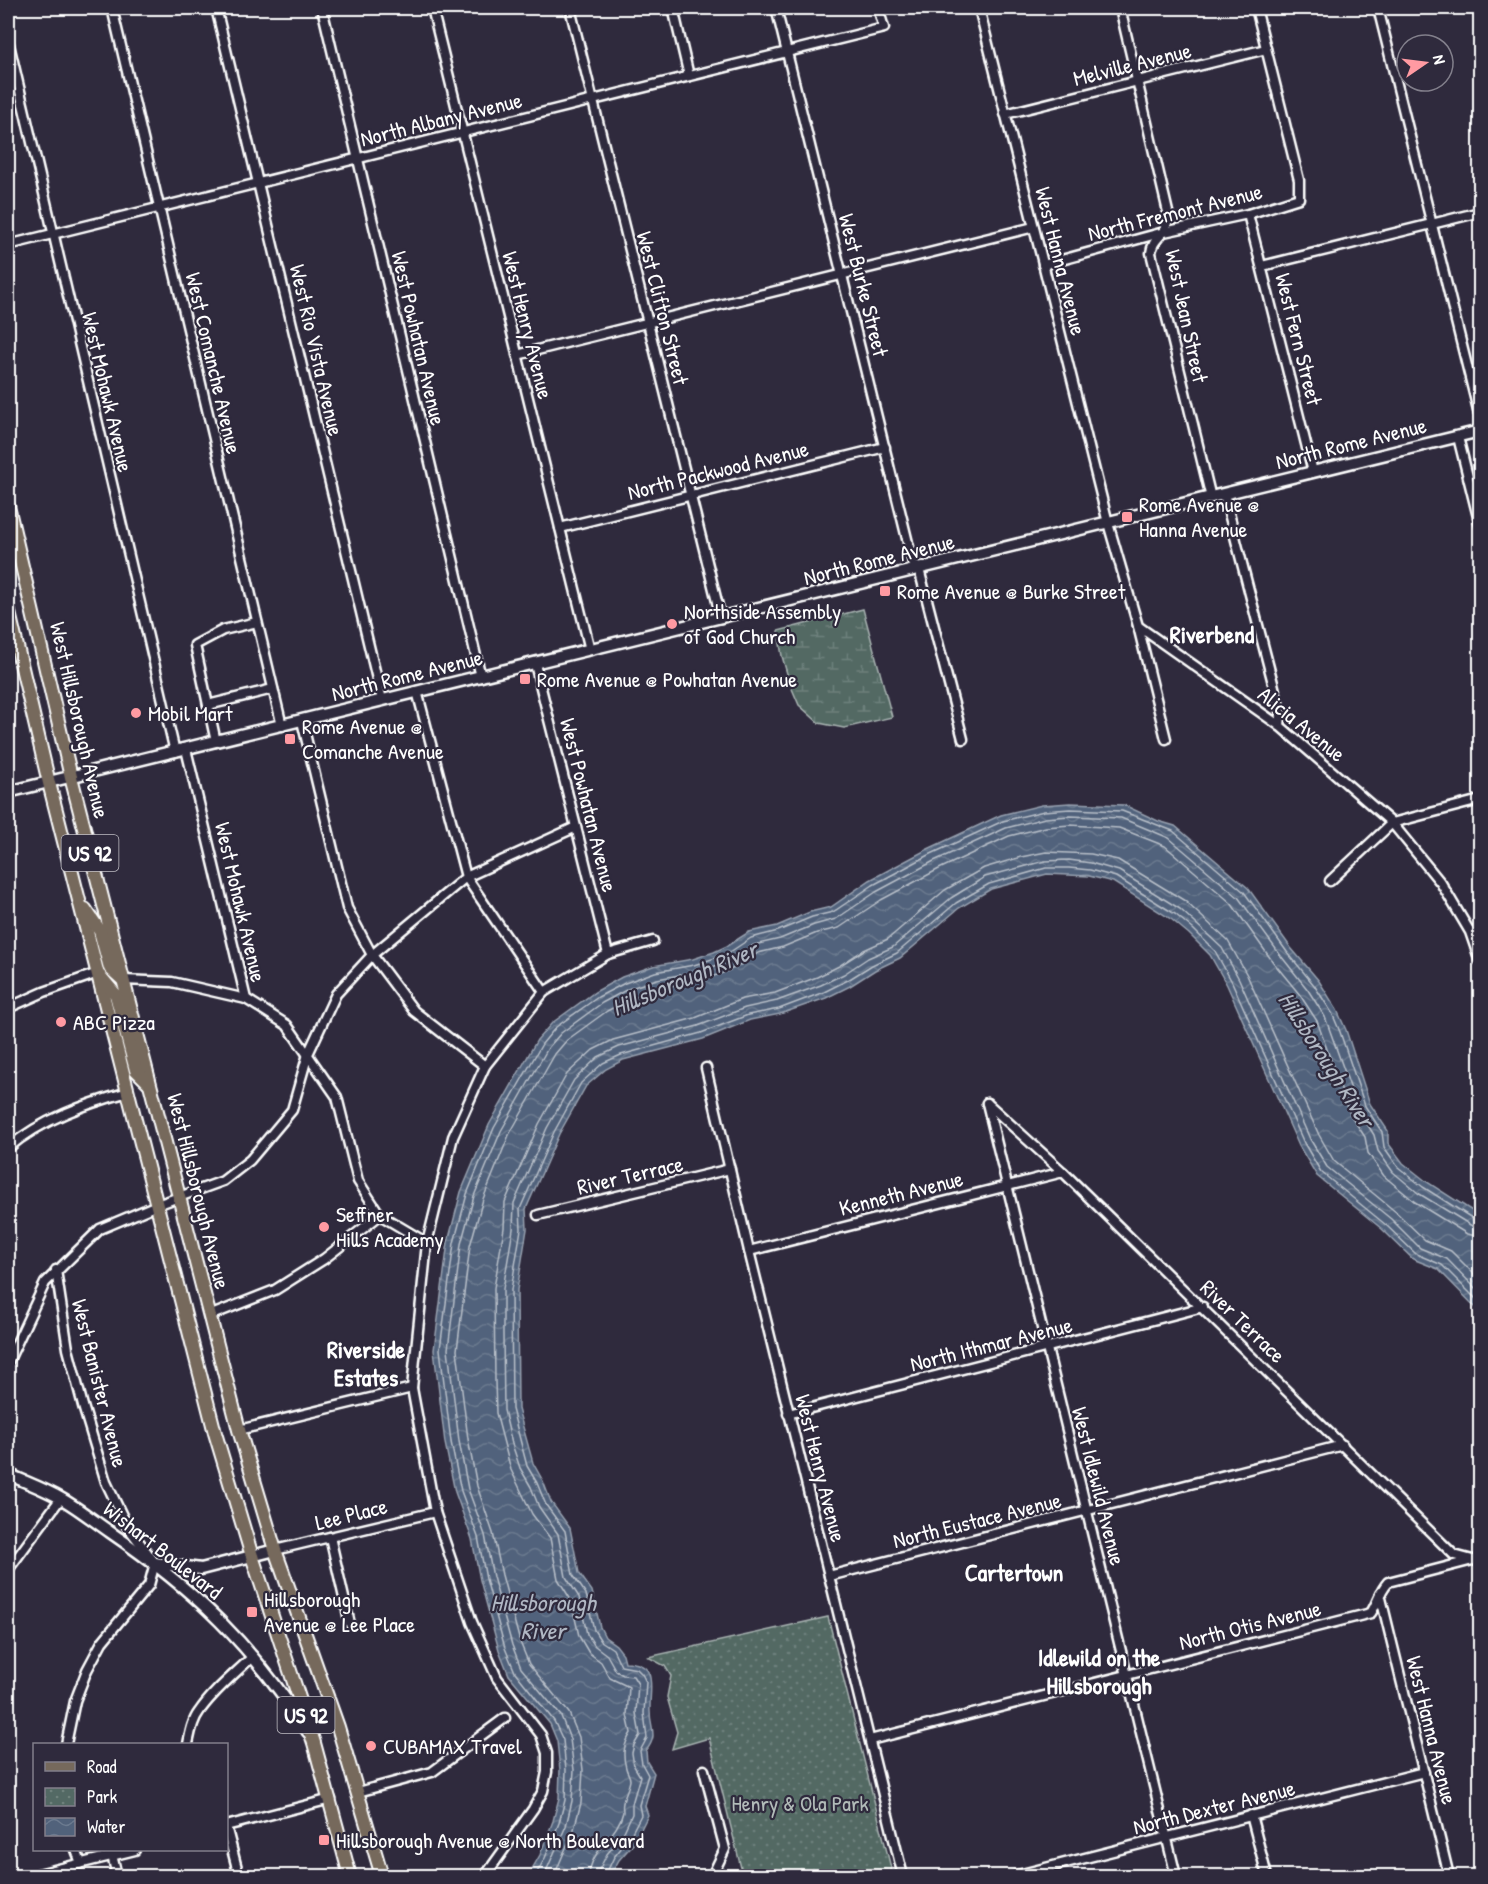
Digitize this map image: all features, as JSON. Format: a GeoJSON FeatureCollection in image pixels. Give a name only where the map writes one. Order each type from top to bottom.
{"type":"FeatureCollection","features":[{"type":"Feature","properties":{"kind":"main road","name":"West Hillsborough Avenue"},"geometry":{"type":"LineString","coordinates":[[8,506],[71,777],[239,1430],[275,1550],[338,1727],[382,1876]]}},
{"type":"Feature","properties":{"kind":"main road"},"geometry":{"type":"LineString","coordinates":[[8,547],[13,559],[23,571]]}},
{"type":"Feature","properties":{"kind":"main road","name":"West Hillsborough Avenue"},"geometry":{"type":"LineString","coordinates":[[8,608],[49,783],[214,1428],[252,1556],[314,1743],[350,1876]]}},
{"type":"Feature","properties":{"kind":"main road"},"geometry":{"type":"LineString","coordinates":[[79,900],[100,931],[110,968],[123,980]]}},
{"type":"Feature","properties":{"kind":"main road"},"geometry":{"type":"LineString","coordinates":[[98,974],[116,995],[136,1070],[150,1084]]}},
{"type":"Feature","properties":{"kind":"street","name":"West Comanche Avenue"},"geometry":{"type":"LineString","coordinates":[[112,8],[282,726]]}},
{"type":"Feature","properties":{"kind":"street","name":"West Rio Vista Avenue"},"geometry":{"type":"LineString","coordinates":[[216,8],[382,700]]}},
{"type":"Feature","properties":{"kind":"street","name":"West Powhatan Avenue"},"geometry":{"type":"LineString","coordinates":[[321,8],[481,677]]}},
{"type":"Feature","properties":{"kind":"street","name":"West Henry Avenue"},"geometry":{"type":"LineString","coordinates":[[432,8],[590,650]]}},
{"type":"Feature","properties":{"kind":"street","name":"West Clifton Street"},"geometry":{"type":"LineString","coordinates":[[570,8],[721,618]]}},
{"type":"Feature","properties":{"kind":"street"},"geometry":{"type":"LineString","coordinates":[[673,8],[689,76]]}},
{"type":"Feature","properties":{"kind":"street","name":"West Burke Street"},"geometry":{"type":"LineString","coordinates":[[776,8],[913,563],[919,569],[963,739]]}},
{"type":"Feature","properties":{"kind":"street","name":"North Albany Avenue"},"geometry":{"type":"LineString","coordinates":[[8,245],[884,28],[878,8]]}},
{"type":"Feature","properties":{"kind":"street","name":"West Hanna Avenue"},"geometry":{"type":"LineString","coordinates":[[979,8],[1108,523]]}},
{"type":"Feature","properties":{"kind":"street","name":"West Jean Street"},"geometry":{"type":"LineString","coordinates":[[1120,8],[1168,212],[1164,232],[1152,244],[1151,254],[1211,498]]}},
{"type":"Feature","properties":{"kind":"street"},"geometry":{"type":"LineString","coordinates":[[1256,8],[1266,49]]}},
{"type":"Feature","properties":{"kind":"street"},"geometry":{"type":"LineString","coordinates":[[1378,8],[1480,418]]}},
{"type":"Feature","properties":{"kind":"street","name":"West Mohawk Avenue"},"geometry":{"type":"LineString","coordinates":[[8,40],[175,752]]}},
{"type":"Feature","properties":{"kind":"street","name":"Melville Avenue"},"geometry":{"type":"LineString","coordinates":[[1005,114],[1266,49]]}},
{"type":"Feature","properties":{"kind":"street","name":"North Fremont Avenue"},"geometry":{"type":"LineString","coordinates":[[1043,265],[1164,232],[1248,214],[1299,198],[1299,180],[1266,49]]}},
{"type":"Feature","properties":{"kind":"street"},"geometry":{"type":"LineString","coordinates":[[1262,266],[1480,212]]}},
{"type":"Feature","properties":{"kind":"street","name":"West Fern Street"},"geometry":{"type":"LineString","coordinates":[[1248,214],[1313,472]]}},
{"type":"Feature","properties":{"kind":"street"},"geometry":{"type":"LineString","coordinates":[[517,355],[1034,227]]}},
{"type":"Feature","properties":{"kind":"street","name":"North Rome Avenue"},"geometry":{"type":"LineString","coordinates":[[8,792],[1480,431]]}},
{"type":"Feature","properties":{"kind":"street"},"geometry":{"type":"LineString","coordinates":[[1458,437],[1480,525]]}},
{"type":"Feature","properties":{"kind":"street","name":"North Packwood Avenue"},"geometry":{"type":"LineString","coordinates":[[560,528],[885,447]]}},
{"type":"Feature","properties":{"kind":"street"},"geometry":{"type":"LineString","coordinates":[[1224,494],[1281,714],[1280,726]]}},
{"type":"Feature","properties":{"kind":"street"},"geometry":{"type":"LineString","coordinates":[[1108,523],[1138,626],[1166,739]]}},
{"type":"Feature","properties":{"kind":"street"},"geometry":{"type":"LineString","coordinates":[[216,742],[195,645],[223,630],[257,622]]}},
{"type":"Feature","properties":{"kind":"street","name":"Alicia Avenue"},"geometry":{"type":"LineString","coordinates":[[1138,626],[1280,726],[1392,823],[1441,883],[1470,933],[1480,961]]}},
{"type":"Feature","properties":{"kind":"street","name":"West Powhatan Avenue"},"geometry":{"type":"LineString","coordinates":[[535,664],[608,954]]}},
{"type":"Feature","properties":{"kind":"street"},"geometry":{"type":"LineString","coordinates":[[208,705],[273,689]]}},
{"type":"Feature","properties":{"kind":"street"},"geometry":{"type":"LineString","coordinates":[[417,691],[466,877],[544,992]]}},
{"type":"Feature","properties":{"kind":"street"},"geometry":{"type":"LineString","coordinates":[[302,720],[347,908],[372,955],[414,1011],[485,1066]]}},
{"type":"Feature","properties":{"kind":"street","name":"West Mohawk Avenue"},"geometry":{"type":"LineString","coordinates":[[186,749],[246,999],[287,1026],[337,1097],[358,1181],[380,1215],[427,1243]]}},
{"type":"Feature","properties":{"kind":"street"},"geometry":{"type":"LineString","coordinates":[[1330,881],[1392,823],[1480,800]]}},
{"type":"Feature","properties":{"kind":"street"},"geometry":{"type":"LineString","coordinates":[[8,1362],[45,1283],[100,1229],[223,1180],[250,1160],[292,1110],[308,1054],[336,994],[372,955],[466,877],[576,828]]}},
{"type":"Feature","properties":{"kind":"street"},"geometry":{"type":"LineString","coordinates":[[485,1876],[533,1809],[543,1791],[547,1772],[547,1753],[542,1735],[497,1678],[472,1622],[435,1512],[412,1388],[427,1243],[453,1137],[485,1066],[544,992],[608,954],[653,941]]}},
{"type":"Feature","properties":{"kind":"street"},"geometry":{"type":"LineString","coordinates":[[8,1008],[44,992],[98,974]]}},
{"type":"Feature","properties":{"kind":"street"},"geometry":{"type":"LineString","coordinates":[[123,980],[172,982],[246,999]]}},
{"type":"Feature","properties":{"kind":"street","name":"West Henry Avenue"},"geometry":{"type":"LineString","coordinates":[[706,1068],[903,1876]]}},
{"type":"Feature","properties":{"kind":"street"},"geometry":{"type":"LineString","coordinates":[[8,1148],[60,1115],[95,1101],[128,1092]]}},
{"type":"Feature","properties":{"kind":"street","name":"River Terrace"},"geometry":{"type":"LineString","coordinates":[[987,1103],[1063,1172],[1203,1307],[1454,1555],[1478,1560]]}},
{"type":"Feature","properties":{"kind":"street","name":"West Idlewild Avenue"},"geometry":{"type":"LineString","coordinates":[[987,1103],[1176,1876]]}},
{"type":"Feature","properties":{"kind":"street","name":"River Terrace"},"geometry":{"type":"LineString","coordinates":[[538,1215],[730,1169]]}},
{"type":"Feature","properties":{"kind":"street","name":"Kenneth Avenue"},"geometry":{"type":"LineString","coordinates":[[749,1251],[1063,1172]]}},
{"type":"Feature","properties":{"kind":"street"},"geometry":{"type":"LineString","coordinates":[[209,1316],[275,1290],[324,1259],[380,1215]]}},
{"type":"Feature","properties":{"kind":"street","name":"West Banister Avenue"},"geometry":{"type":"LineString","coordinates":[[56,1270],[68,1349],[106,1482],[127,1526],[155,1563]]}},
{"type":"Feature","properties":{"kind":"street","name":"North Ithmar Avenue"},"geometry":{"type":"LineString","coordinates":[[789,1414],[1203,1307]]}},
{"type":"Feature","properties":{"kind":"street"},"geometry":{"type":"LineString","coordinates":[[239,1430],[412,1388]]}},
{"type":"Feature","properties":{"kind":"street","name":"North Eustace Avenue"},"geometry":{"type":"LineString","coordinates":[[829,1576],[1343,1445]]}},
{"type":"Feature","properties":{"kind":"street","name":"Wishart Boulevard"},"geometry":{"type":"LineString","coordinates":[[8,1474],[61,1498],[155,1563],[215,1614],[253,1656],[282,1693],[314,1743]]}},
{"type":"Feature","properties":{"kind":"street"},"geometry":{"type":"LineString","coordinates":[[8,1570],[61,1498]]}},
{"type":"Feature","properties":{"kind":"street","name":"Lee Place"},"geometry":{"type":"LineString","coordinates":[[275,1550],[435,1512]]}},
{"type":"Feature","properties":{"kind":"street"},"geometry":{"type":"LineString","coordinates":[[330,1537],[351,1624]]}},
{"type":"Feature","properties":{"kind":"street"},"geometry":{"type":"LineString","coordinates":[[66,1743],[75,1701],[87,1670],[102,1642],[149,1585],[155,1563],[201,1569],[275,1550]]}},
{"type":"Feature","properties":{"kind":"street","name":"North Otis Avenue"},"geometry":{"type":"LineString","coordinates":[[870,1740],[1371,1613],[1376,1606],[1379,1592],[1388,1582],[1478,1560]]}},
{"type":"Feature","properties":{"kind":"street","name":"West Hanna Avenue"},"geometry":{"type":"LineString","coordinates":[[1379,1592],[1449,1876]]}},
{"type":"Feature","properties":{"kind":"street"},"geometry":{"type":"LineString","coordinates":[[188,1743],[198,1713],[224,1683],[253,1656]]}},
{"type":"Feature","properties":{"kind":"street"},"geometry":{"type":"LineString","coordinates":[[358,1792],[432,1772],[505,1718]]}},
{"type":"Feature","properties":{"kind":"street"},"geometry":{"type":"LineString","coordinates":[[704,1770],[725,1849],[712,1876]]}},
{"type":"Feature","properties":{"kind":"street","name":"North Dexter Avenue"},"geometry":{"type":"LineString","coordinates":[[1014,1876],[1424,1772]]}},
{"type":"Feature","properties":{"kind":"street"},"geometry":{"type":"LineString","coordinates":[[228,1825],[330,1799]]}},
{"type":"Feature","properties":{"kind":"street"},"geometry":{"type":"LineString","coordinates":[[1251,1815],[1267,1876]]}},
{"type":"Feature","properties":{"kind":"street"},"geometry":{"type":"LineString","coordinates":[[228,1834],[239,1876]]}},
{"type":"Feature","properties":{"kind":"street"},"geometry":{"type":"LineString","coordinates":[[76,1851],[81,1863]]}},
{"type":"Feature","properties":{"kind":"street"},"geometry":{"type":"LineString","coordinates":[[30,1876],[131,1851]]}},
{"type":"Feature","properties":{"kind":"street"},"geometry":{"type":"LineString","coordinates":[[112,1856],[117,1876]]}},
{"type":"Feature","properties":{"kind":"green space"},"geometry":{"type":"Polygon","coordinates":[[[863,609],[892,717],[844,728],[819,723],[799,705],[782,656],[778,631],[863,609]]]}},
{"type":"Feature","properties":{"kind":"green space","name":"Henry & Ola Park"},"geometry":{"type":"Polygon","coordinates":[[[828,1617],[893,1876],[743,1876],[709,1738],[672,1749],[677,1732],[667,1697],[671,1676],[665,1666],[648,1657],[828,1617]]]}},
{"type":"Feature","properties":{"kind":"water","name":"Hillsborough River"},"geometry":{"type":"Polygon","coordinates":[[[1070,803],[1124,805],[1158,821],[1175,826],[1248,888],[1291,948],[1319,981],[1337,1010],[1346,1030],[1370,1104],[1388,1131],[1388,1143],[1403,1163],[1427,1182],[1480,1216],[1480,1312],[1438,1269],[1413,1259],[1382,1229],[1317,1176],[1299,1146],[1227,985],[1210,955],[1171,919],[1113,882],[1089,876],[1047,874],[991,889],[959,908],[900,958],[826,998],[780,1014],[750,1020],[703,1039],[623,1060],[606,1069],[586,1086],[559,1134],[526,1209],[527,1229],[517,1290],[518,1409],[533,1463],[551,1502],[570,1528],[579,1573],[592,1591],[600,1627],[605,1637],[623,1654],[625,1662],[636,1663],[648,1672],[651,1685],[650,1711],[653,1736],[646,1751],[647,1762],[654,1773],[645,1806],[648,1815],[634,1843],[619,1860],[610,1876],[528,1876],[540,1855],[559,1798],[560,1770],[557,1741],[550,1724],[509,1675],[499,1650],[480,1580],[472,1539],[455,1492],[445,1443],[434,1350],[448,1242],[461,1192],[489,1125],[537,1040],[552,1023],[595,992],[622,977],[653,966],[693,959],[714,952],[749,932],[777,926],[810,912],[831,907],[870,880],[928,849],[1001,815],[1042,805],[1070,803]]]}},
{"type":"Feature","properties":{"kind":"place","name":"Rome Avenue @ Hanna Avenue"},"geometry":{"type":"Point","coordinates":[1127,517]}},
{"type":"Feature","properties":{"kind":"place","name":"Rome Avenue @ Burke Street"},"geometry":{"type":"Point","coordinates":[885,591]}},
{"type":"Feature","properties":{"kind":"place","name":"Northside Assembly of God Church"},"geometry":{"type":"Point","coordinates":[672,624]}},
{"type":"Feature","properties":{"kind":"place","name":"Rome Avenue @ Powhatan Avenue"},"geometry":{"type":"Point","coordinates":[525,679]}},
{"type":"Feature","properties":{"kind":"place","name":"Mobil Mart"},"geometry":{"type":"Point","coordinates":[136,713]}},
{"type":"Feature","properties":{"kind":"place","name":"Rome Avenue @ Comanche Avenue"},"geometry":{"type":"Point","coordinates":[290,739]}},
{"type":"Feature","properties":{"kind":"place","name":"ABC Pizza"},"geometry":{"type":"Point","coordinates":[61,1022]}},
{"type":"Feature","properties":{"kind":"place","name":"Seffner Hills Academy"},"geometry":{"type":"Point","coordinates":[324,1227]}},
{"type":"Feature","properties":{"kind":"place","name":"Hillsborough Avenue @ Lee Place"},"geometry":{"type":"Point","coordinates":[252,1612]}},
{"type":"Feature","properties":{"kind":"place","name":"CUBAMAX Travel"},"geometry":{"type":"Point","coordinates":[371,1746]}},
{"type":"Feature","properties":{"kind":"place","name":"Hillsborough Avenue @ North Boulevard"},"geometry":{"type":"Point","coordinates":[324,1840]}},
{"type":"Feature","properties":{"kind":"district","name":"Riverbend"},"geometry":{"type":"Point","coordinates":[1212,634]}},
{"type":"Feature","properties":{"kind":"district","name":"Riverside Estates"},"geometry":{"type":"Point","coordinates":[366,1363]}},
{"type":"Feature","properties":{"kind":"district","name":"Cartertown"},"geometry":{"type":"Point","coordinates":[1014,1572]}},
{"type":"Feature","properties":{"kind":"district","name":"Idlewild on the Hillsborough"},"geometry":{"type":"Point","coordinates":[1099,1671]}}]}
